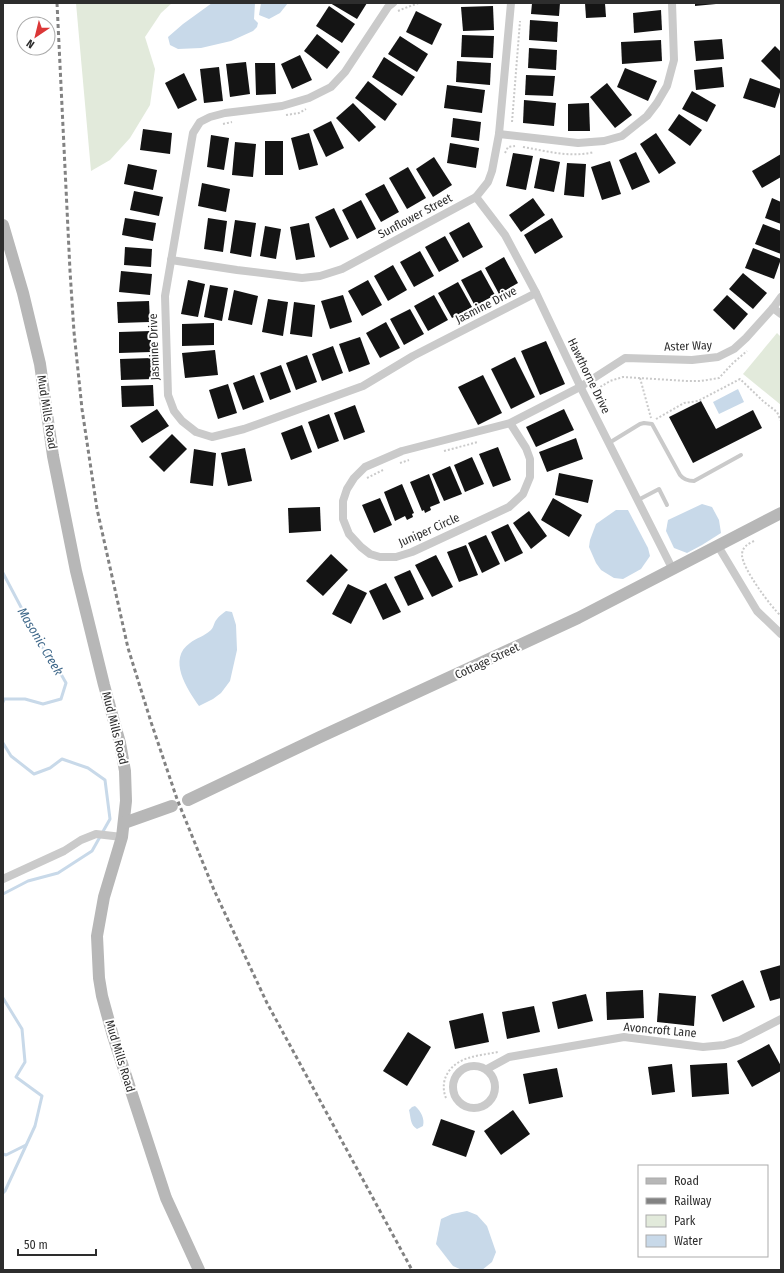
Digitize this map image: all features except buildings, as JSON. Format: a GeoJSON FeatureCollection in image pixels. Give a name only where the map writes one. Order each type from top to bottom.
{"type":"FeatureCollection","features":[{"type":"Feature","properties":{"kind":"street","name":"Jasmine Drive"},"geometry":{"type":"LineString","coordinates":[[393,3],[388,7],[345,72],[331,87],[310,98],[282,106],[225,113],[210,117],[200,122],[193,133],[165,296],[168,395],[174,411],[182,421],[196,432],[212,437],[244,429],[364,386],[413,356],[536,293]]}},
{"type":"Feature","properties":{"kind":"street","name":"Sunflower Street"},"geometry":{"type":"LineString","coordinates":[[171,260],[302,278],[320,276],[342,269],[476,197],[488,182],[492,171],[499,134],[512,3]]}},
{"type":"Feature","properties":{"kind":"street"},"geometry":{"type":"LineString","coordinates":[[499,134],[578,143],[604,141],[622,136],[647,116],[667,86],[674,60],[672,3]]}},
{"type":"Feature","properties":{"kind":"street","name":"Hawthorne Drive"},"geometry":{"type":"LineString","coordinates":[[476,197],[505,235],[536,293],[580,387],[673,570]]}},
{"type":"Feature","properties":{"kind":"street","name":"Mud Mills Road"},"geometry":{"type":"LineString","coordinates":[[3,225],[23,293],[40,364],[54,456],[76,571],[120,743],[125,771],[126,801],[122,837],[104,897],[97,936],[99,978],[102,996],[113,1036],[166,1198],[199,1270]]}},
{"type":"Feature","properties":{"kind":"street","name":"Aster Way"},"geometry":{"type":"LineString","coordinates":[[580,387],[625,358],[692,360],[718,357],[734,349],[773,308],[781,297]]}},
{"type":"Feature","properties":{"kind":"street"},"geometry":{"type":"LineString","coordinates":[[773,308],[781,314]]}},
{"type":"Feature","properties":{"kind":"street","name":"Juniper Circle"},"geometry":{"type":"LineString","coordinates":[[510,423],[526,448],[530,459],[530,477],[523,494],[509,507],[412,552],[396,557],[380,557],[370,554],[349,534],[343,519],[343,501],[354,478],[366,468],[402,451],[510,423],[580,387]]}},
{"type":"Feature","properties":{"kind":"street","name":"Cottage Street"},"geometry":{"type":"LineString","coordinates":[[188,800],[320,737],[578,618],[781,513]]}},
{"type":"Feature","properties":{"kind":"street"},"geometry":{"type":"LineString","coordinates":[[718,546],[757,611],[781,634]]}},
{"type":"Feature","properties":{"kind":"street"},"geometry":{"type":"LineString","coordinates":[[124,823],[172,806]]}},
{"type":"Feature","properties":{"kind":"street"},"geometry":{"type":"LineString","coordinates":[[3,879],[64,851],[81,840],[96,834],[122,837]]}},
{"type":"Feature","properties":{"kind":"street","name":"Avoncroft Lane"},"geometry":{"type":"LineString","coordinates":[[487,1069],[509,1057],[624,1037],[703,1047],[724,1045],[740,1040],[781,1019]]}},
{"type":"Feature","properties":{"kind":"street"},"geometry":{"type":"LineString","coordinates":[[472,1066],[487,1069],[494,1081],[495,1087],[491,1100],[486,1105],[479,1108],[465,1107],[459,1103],[452,1090],[452,1083],[459,1071],[465,1067],[472,1066]]}},
{"type":"Feature","properties":{"kind":"lane"},"geometry":{"type":"LineString","coordinates":[[609,443],[640,424],[652,424],[680,475],[686,480],[690,481],[741,455]]}},
{"type":"Feature","properties":{"kind":"lane"},"geometry":{"type":"LineString","coordinates":[[638,500],[659,489],[667,505]]}},
{"type":"Feature","properties":{"kind":"path"},"geometry":{"type":"LineString","coordinates":[[512,122],[520,19]]}},
{"type":"Feature","properties":{"kind":"path"},"geometry":{"type":"LineString","coordinates":[[504,159],[508,147],[514,146],[554,154],[586,154],[598,151]]}},
{"type":"Feature","properties":{"kind":"path"},"geometry":{"type":"LineString","coordinates":[[640,378],[652,421],[684,403],[698,401],[740,379],[777,412],[781,421]]}},
{"type":"Feature","properties":{"kind":"path"},"geometry":{"type":"LineString","coordinates":[[442,451],[481,441]]}},
{"type":"Feature","properties":{"kind":"path"},"geometry":{"type":"LineString","coordinates":[[399,463],[413,458]]}},
{"type":"Feature","properties":{"kind":"path"},"geometry":{"type":"LineString","coordinates":[[364,480],[385,469]]}},
{"type":"Feature","properties":{"kind":"path"},"geometry":{"type":"LineString","coordinates":[[754,541],[747,544],[743,550],[742,555],[744,561],[762,594],[781,616]]}},
{"type":"Feature","properties":{"kind":"green space"},"geometry":{"type":"Polygon","coordinates":[[[76,3],[172,3],[161,13],[145,37],[155,69],[150,105],[130,138],[110,160],[91,171],[76,3]]]}},
{"type":"Feature","properties":{"kind":"green space"},"geometry":{"type":"Polygon","coordinates":[[[777,333],[781,337],[781,405],[743,374],[777,333]]]}},
{"type":"Feature","properties":{"kind":"water"},"geometry":{"type":"Polygon","coordinates":[[[212,3],[255,3],[254,19],[258,23],[257,27],[253,31],[231,41],[201,48],[178,49],[170,45],[168,37],[212,3]]]}},
{"type":"Feature","properties":{"kind":"water"},"geometry":{"type":"Polygon","coordinates":[[[261,3],[288,3],[280,13],[269,19],[259,15],[261,3]]]}},
{"type":"Feature","properties":{"kind":"water"},"geometry":{"type":"Polygon","coordinates":[[[738,389],[744,402],[719,414],[713,402],[738,389]]]}},
{"type":"Feature","properties":{"kind":"water"},"geometry":{"type":"Polygon","coordinates":[[[702,504],[712,507],[719,520],[721,533],[687,553],[674,548],[666,531],[668,520],[702,504]]]}},
{"type":"Feature","properties":{"kind":"water"},"geometry":{"type":"Polygon","coordinates":[[[616,510],[628,510],[648,548],[650,556],[641,569],[623,579],[614,578],[601,570],[589,547],[596,524],[616,510]]]}},
{"type":"Feature","properties":{"kind":"water"},"geometry":{"type":"Polygon","coordinates":[[[226,611],[232,612],[236,625],[237,650],[230,681],[221,693],[199,706],[189,691],[181,674],[180,657],[183,650],[192,641],[211,630],[218,618],[226,611]]]}},
{"type":"Feature","properties":{"kind":"water"},"geometry":{"type":"Polygon","coordinates":[[[415,1106],[423,1118],[423,1126],[417,1129],[412,1123],[409,1110],[415,1106]]]}},
{"type":"Feature","properties":{"kind":"water"},"geometry":{"type":"Polygon","coordinates":[[[467,1211],[477,1215],[487,1226],[496,1252],[492,1262],[482,1270],[462,1270],[453,1266],[436,1244],[441,1219],[452,1214],[467,1211]]]}},
{"type":"Feature","properties":{"kind":"waterway","name":"Masonic Creek"},"geometry":{"type":"LineString","coordinates":[[3,573],[42,647],[53,660],[66,683],[61,699],[43,704],[25,699],[4,699],[3,702]]}},
{"type":"Feature","properties":{"kind":"waterway","name":"Masonic Creek"},"geometry":{"type":"LineString","coordinates":[[3,743],[11,756],[34,774],[50,768],[62,759],[88,768],[105,780],[110,819],[92,851],[58,873],[28,881],[3,894]]}},
{"type":"Feature","properties":{"kind":"waterway","name":"Masonic Creek"},"geometry":{"type":"LineString","coordinates":[[3,998],[22,1029],[25,1062],[16,1077],[42,1096],[35,1126],[3,1193]]}},
{"type":"Feature","properties":{"kind":"waterway"},"geometry":{"type":"LineString","coordinates":[[3,1154],[6,1155],[26,1145]]}},
{"type":"Feature","properties":{"kind":"railway"},"geometry":{"type":"LineString","coordinates":[[57,3],[70,271],[74,332],[82,409],[97,509],[128,648],[177,799],[214,890],[267,1003],[412,1270]]}}]}
